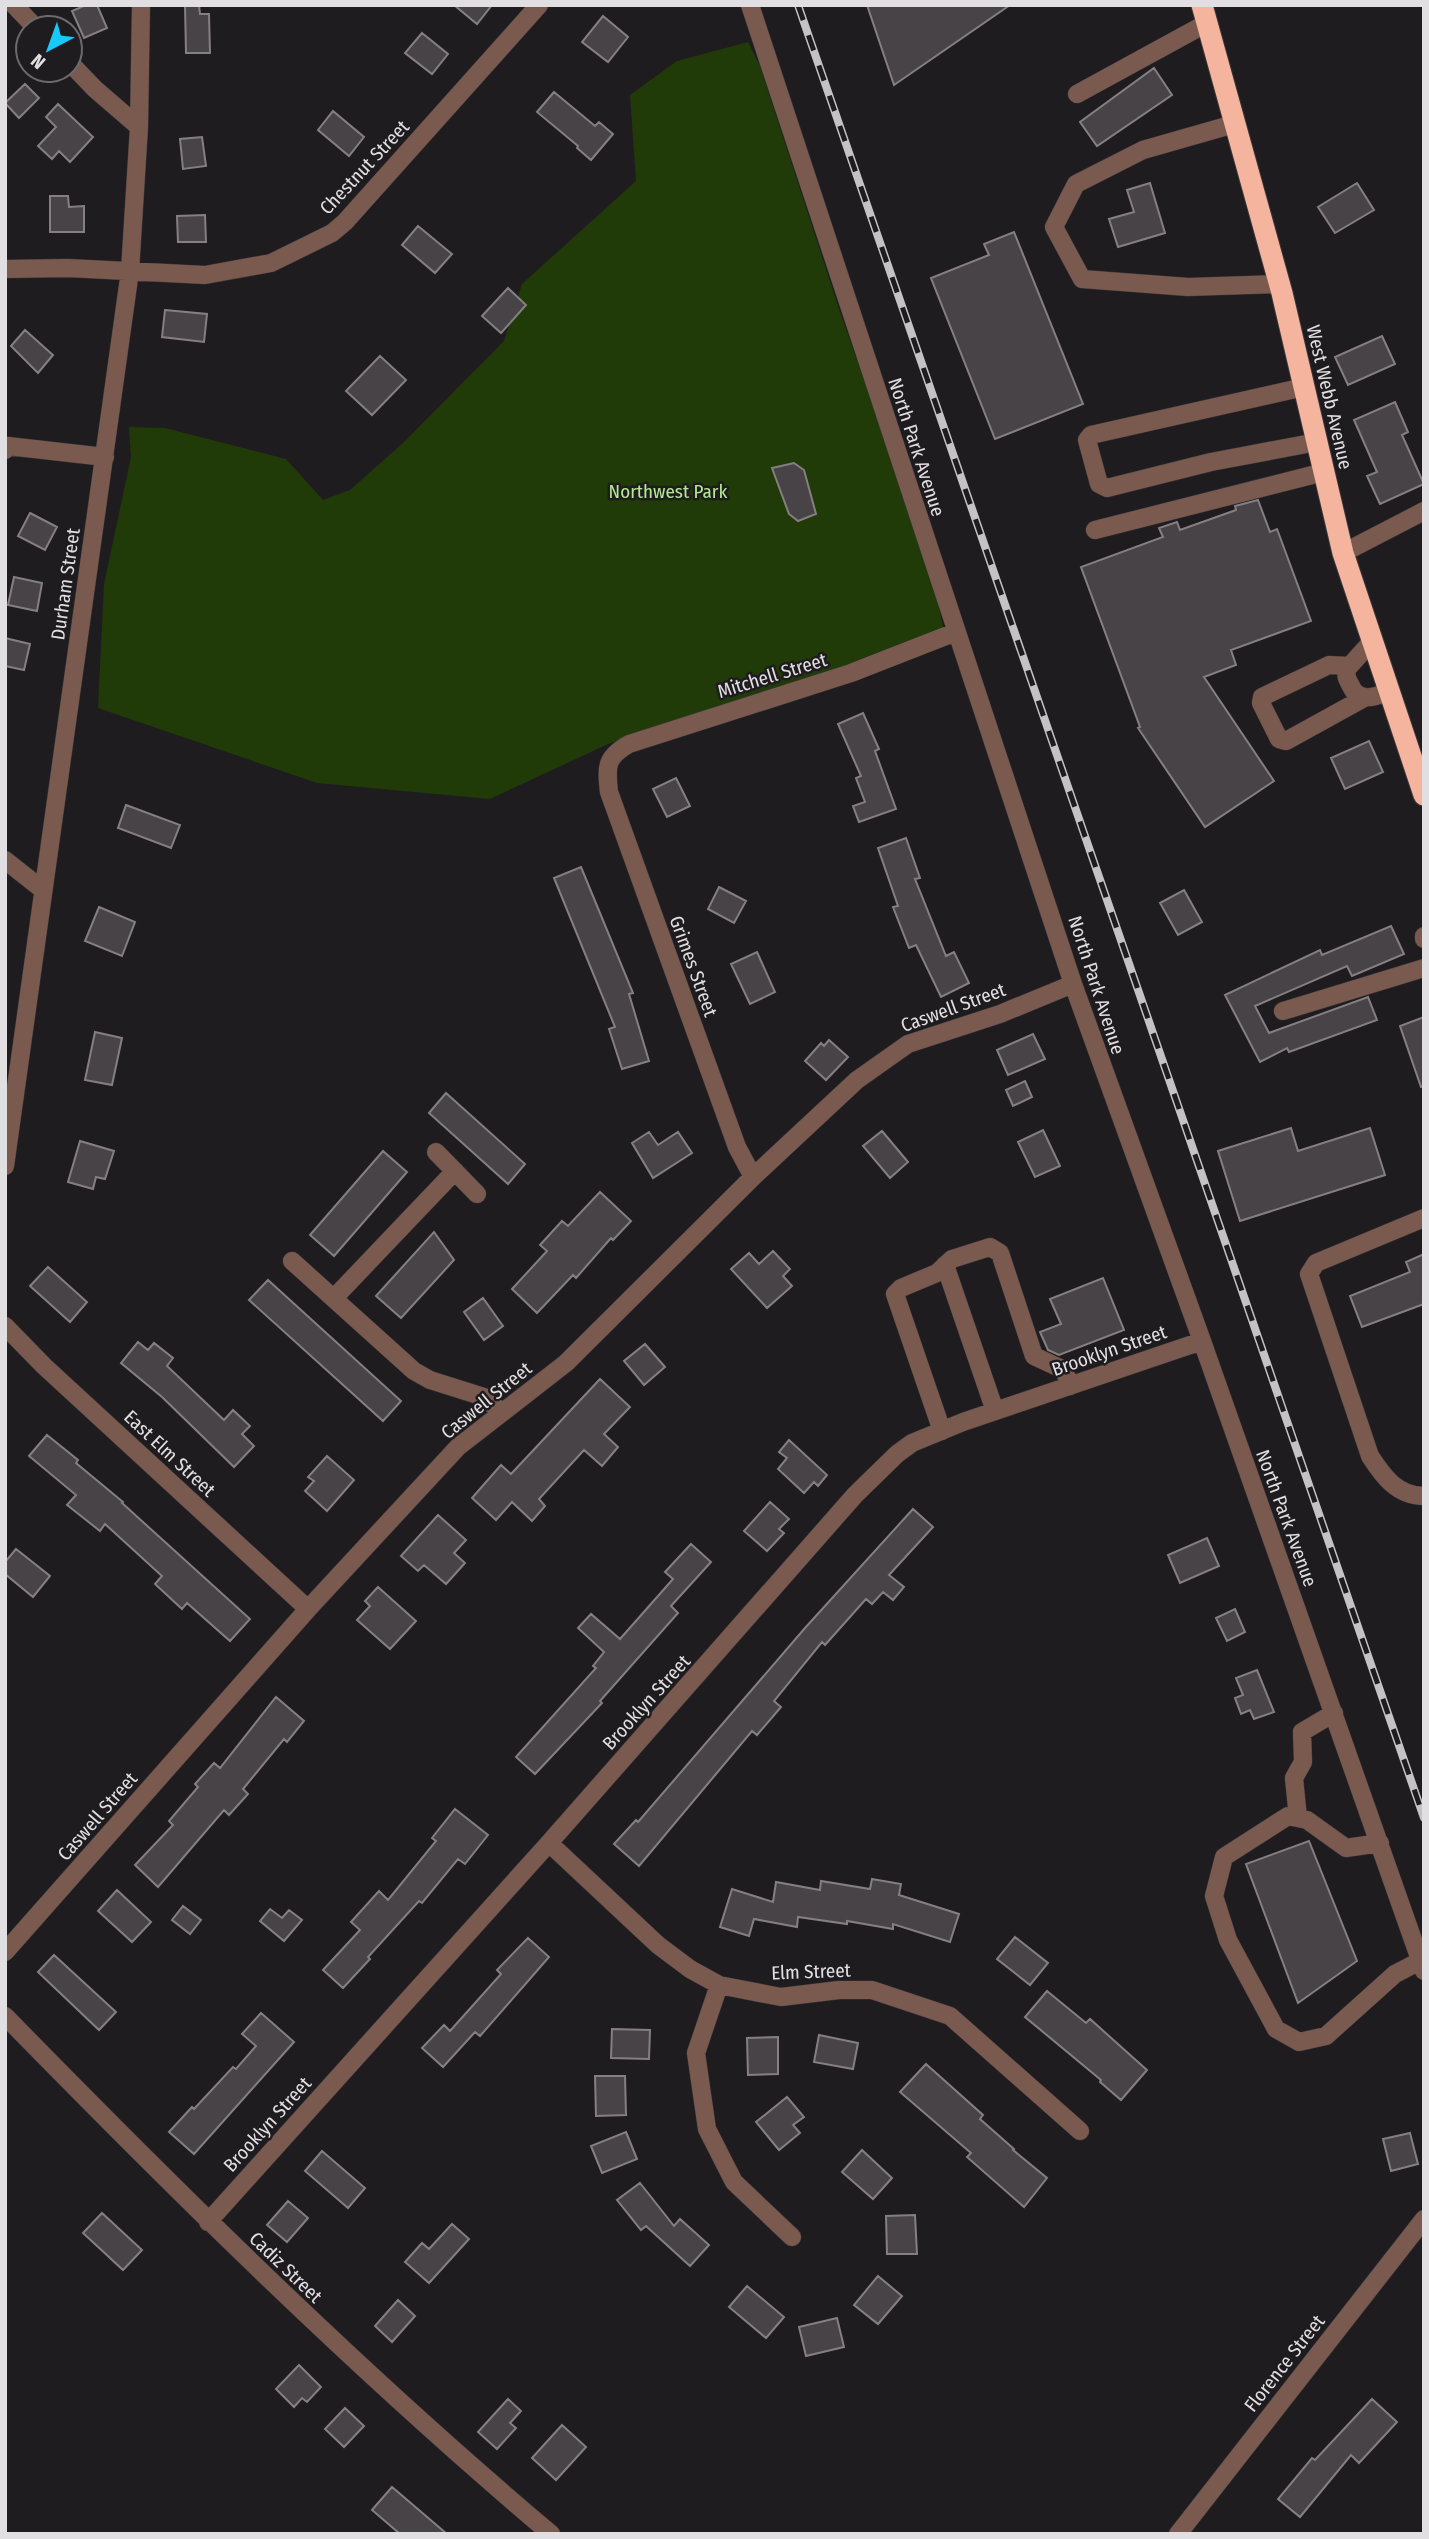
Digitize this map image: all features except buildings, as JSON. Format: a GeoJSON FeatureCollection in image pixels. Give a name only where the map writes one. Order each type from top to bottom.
{"type":"FeatureCollection","features":[{"type":"Feature","properties":{"kind":"highway","name":"West Webb Avenue"},"geometry":{"type":"LineString","coordinates":[[1205,14],[1280,284],[1343,553],[1424,795]]}},
{"type":"Feature","properties":{"kind":"street","name":"Durham Street"},"geometry":{"type":"LineString","coordinates":[[5,1166],[130,271],[139,127],[141,5]]}},
{"type":"Feature","properties":{"kind":"street","name":"Chestnut Street"},"geometry":{"type":"LineString","coordinates":[[5,269],[68,268],[205,275],[271,263],[332,233],[345,222],[539,5]]}},
{"type":"Feature","properties":{"kind":"street","name":"North Park Avenue"},"geometry":{"type":"LineString","coordinates":[[750,5],[1073,984],[1422,1966]]}},
{"type":"Feature","properties":{"kind":"street"},"geometry":{"type":"LineString","coordinates":[[1077,94],[1205,14]]}},
{"type":"Feature","properties":{"kind":"street"},"geometry":{"type":"LineString","coordinates":[[84,78],[139,127]]}},
{"type":"Feature","properties":{"kind":"street"},"geometry":{"type":"LineString","coordinates":[[1234,124],[1143,150],[1076,184],[1054,227],[1083,279],[1188,288],[1280,284]]}},
{"type":"Feature","properties":{"kind":"street"},"geometry":{"type":"LineString","coordinates":[[1304,387],[1091,435],[1087,440],[1100,484],[1107,488],[1211,462],[1317,442]]}},
{"type":"Feature","properties":{"kind":"street"},"geometry":{"type":"LineString","coordinates":[[5,450],[8,446],[105,457]]}},
{"type":"Feature","properties":{"kind":"street"},"geometry":{"type":"LineString","coordinates":[[1096,530],[1324,472]]}},
{"type":"Feature","properties":{"kind":"street"},"geometry":{"type":"LineString","coordinates":[[1343,553],[1424,511]]}},
{"type":"Feature","properties":{"kind":"street","name":"Mitchell Street"},"geometry":{"type":"LineString","coordinates":[[608,766],[616,752],[629,744],[850,673],[956,632]]}},
{"type":"Feature","properties":{"kind":"street"},"geometry":{"type":"LineString","coordinates":[[1372,640],[1359,658],[1349,666],[1346,675],[1353,692],[1364,698],[1389,692]]}},
{"type":"Feature","properties":{"kind":"street"},"geometry":{"type":"LineString","coordinates":[[1349,666],[1329,665],[1262,697],[1261,703],[1279,739],[1286,741],[1364,698]]}},
{"type":"Feature","properties":{"kind":"street","name":"Grimes Street"},"geometry":{"type":"LineString","coordinates":[[608,766],[609,792],[613,805],[737,1147],[753,1177]]}},
{"type":"Feature","properties":{"kind":"street"},"geometry":{"type":"LineString","coordinates":[[5,860],[44,890]]}},
{"type":"Feature","properties":{"kind":"street"},"geometry":{"type":"LineString","coordinates":[[1283,1011],[1424,968]]}},
{"type":"Feature","properties":{"kind":"street","name":"Caswell Street"},"geometry":{"type":"LineString","coordinates":[[5,1952],[308,1609],[458,1447],[565,1363],[753,1177],[857,1080],[908,1044],[1000,1014],[1073,984]]}},
{"type":"Feature","properties":{"kind":"street"},"geometry":{"type":"LineString","coordinates":[[436,1152],[477,1194]]}},
{"type":"Feature","properties":{"kind":"street"},"geometry":{"type":"LineString","coordinates":[[334,1298],[455,1171]]}},
{"type":"Feature","properties":{"kind":"street"},"geometry":{"type":"LineString","coordinates":[[1424,1218],[1316,1263],[1308,1274],[1370,1456],[1396,1488],[1412,1496],[1424,1496]]}},
{"type":"Feature","properties":{"kind":"street"},"geometry":{"type":"LineString","coordinates":[[942,1431],[895,1294],[901,1288],[937,1273],[952,1259],[990,1247],[1000,1253],[1034,1356],[1064,1370],[1070,1386]]}},
{"type":"Feature","properties":{"kind":"street"},"geometry":{"type":"LineString","coordinates":[[292,1261],[414,1371],[430,1380],[484,1397],[501,1412]]}},
{"type":"Feature","properties":{"kind":"street"},"geometry":{"type":"LineString","coordinates":[[945,1265],[995,1411]]}},
{"type":"Feature","properties":{"kind":"street","name":"East Elm Street"},"geometry":{"type":"LineString","coordinates":[[5,1326],[44,1366],[308,1609]]}},
{"type":"Feature","properties":{"kind":"street","name":"Brooklyn Street"},"geometry":{"type":"LineString","coordinates":[[208,2222],[549,1843],[855,1495],[897,1454],[912,1443],[995,1411],[1202,1341]]}},
{"type":"Feature","properties":{"kind":"street"},"geometry":{"type":"LineString","coordinates":[[1298,1818],[1294,1778],[1303,1762],[1302,1732],[1334,1713]]}},
{"type":"Feature","properties":{"kind":"street"},"geometry":{"type":"LineString","coordinates":[[1380,1843],[1346,1848],[1307,1820],[1289,1816],[1224,1857],[1214,1896],[1228,1940],[1276,2029],[1299,2042],[1326,2036],[1395,1975],[1422,1966]]}},
{"type":"Feature","properties":{"kind":"street","name":"Elm Street"},"geometry":{"type":"LineString","coordinates":[[549,1843],[658,1945],[690,1969],[719,1985],[781,1997],[839,1990],[872,1990],[950,2016],[1080,2131]]}},
{"type":"Feature","properties":{"kind":"street"},"geometry":{"type":"LineString","coordinates":[[719,1985],[696,2053],[707,2129],[734,2182],[792,2237]]}},
{"type":"Feature","properties":{"kind":"street","name":"Cadiz Street"},"geometry":{"type":"LineString","coordinates":[[5,2016],[208,2222],[317,2327],[551,2534]]}},
{"type":"Feature","properties":{"kind":"street","name":"Florence Street"},"geometry":{"type":"LineString","coordinates":[[1178,2534],[1424,2219]]}},
{"type":"Feature","properties":{"kind":"green space","name":"Northwest Park"},"geometry":{"type":"Polygon","coordinates":[[[748,42],[760,66],[840,312],[899,478],[937,599],[944,631],[608,744],[490,799],[317,783],[98,708],[104,584],[131,457],[129,427],[165,428],[286,459],[323,500],[350,490],[403,443],[504,341],[522,284],[636,181],[630,95],[677,61],[748,42]]]}},
{"type":"Feature","properties":{"kind":"railway"},"geometry":{"type":"LineString","coordinates":[[798,5],[1424,1818]]}}]}
